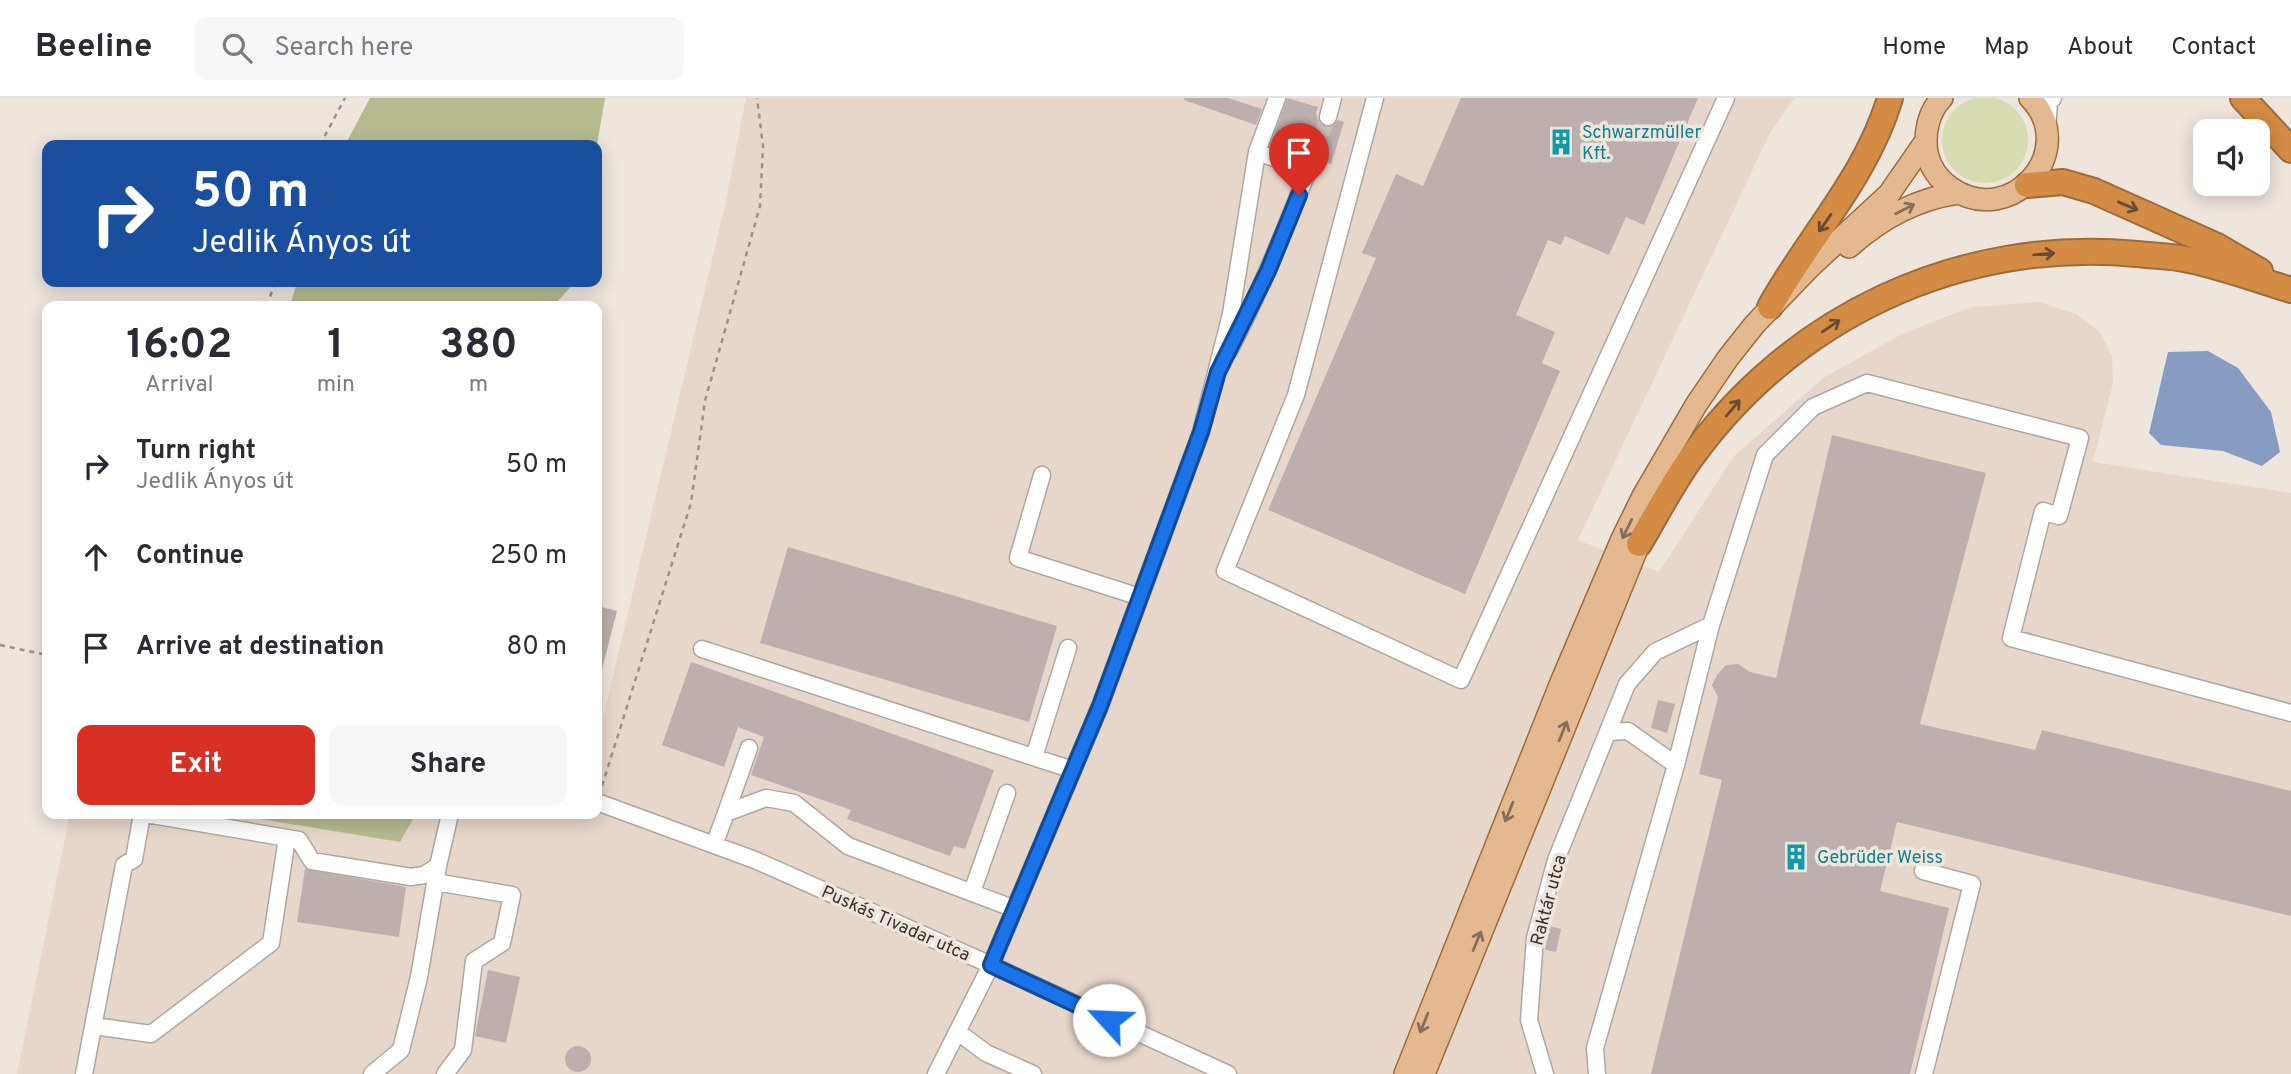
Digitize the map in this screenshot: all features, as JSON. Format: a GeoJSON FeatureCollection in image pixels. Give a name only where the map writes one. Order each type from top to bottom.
{"type":"FeatureCollection","features":[{"type":"Feature","properties":{"kind":"highway"},"geometry":{"type":"LineString","coordinates":[[1770,307],[1789,273],[1831,214],[1859,168],[1886,114],[1891,98]]}},
{"type":"Feature","properties":{"kind":"highway"},"geometry":{"type":"LineString","coordinates":[[2243,98],[2291,150]]}},
{"type":"Feature","properties":{"kind":"highway"},"geometry":{"type":"LineString","coordinates":[[2027,185],[2063,182],[2094,191],[2217,246],[2291,290]]}},
{"type":"Feature","properties":{"kind":"highway"},"geometry":{"type":"LineString","coordinates":[[1639,544],[1688,462],[1742,397],[1776,366],[1844,317],[1913,285],[1965,267],[2041,253],[2098,251],[2189,260],[2291,290]]}},
{"type":"Feature","properties":{"kind":"main road"},"geometry":{"type":"LineString","coordinates":[[1942,98],[1931,114],[1926,142],[1928,158],[1945,184],[1972,199],[2001,199],[2027,185],[2039,170],[2047,135],[2042,117],[2030,98]]}},
{"type":"Feature","properties":{"kind":"main road"},"geometry":{"type":"LineString","coordinates":[[1405,1074],[1515,797],[1622,539],[1649,485],[1696,405],[1728,358],[1770,307],[1828,249],[1889,194],[1926,142]]}},
{"type":"Feature","properties":{"kind":"main road"},"geometry":{"type":"LineString","coordinates":[[1424,1074],[1655,505],[1681,452],[1735,369],[1776,319],[1819,274],[1863,234],[1913,205],[1933,197],[1958,193]]}},
{"type":"Feature","properties":{"kind":"street"},"geometry":{"type":"LineString","coordinates":[[936,1074],[991,965],[1100,706],[1201,432],[1218,372],[1236,288],[1257,152],[1277,98]]}},
{"type":"Feature","properties":{"kind":"street"},"geometry":{"type":"LineString","coordinates":[[1328,117],[1333,98]]}},
{"type":"Feature","properties":{"kind":"street"},"geometry":{"type":"LineString","coordinates":[[1375,98],[1296,395],[1225,571],[1461,680],[1726,98]]}},
{"type":"Feature","properties":{"kind":"street"},"geometry":{"type":"LineString","coordinates":[[2047,135],[2049,103],[2053,98]]}},
{"type":"Feature","properties":{"kind":"street"},"geometry":{"type":"LineString","coordinates":[[1218,372],[1268,271],[1310,164],[1257,152]]}},
{"type":"Feature","properties":{"kind":"street"},"geometry":{"type":"LineString","coordinates":[[1597,1074],[1595,1048],[1676,765],[1711,625],[1765,455],[1813,407],[1867,383],[2080,438],[2059,516],[2043,511],[2011,638],[2291,713]]}},
{"type":"Feature","properties":{"kind":"street"},"geometry":{"type":"LineString","coordinates":[[1042,475],[1018,558],[1140,597]]}},
{"type":"Feature","properties":{"kind":"street","name":"Raktár utca"},"geometry":{"type":"LineString","coordinates":[[1545,1074],[1529,1020],[1535,938],[1556,860],[1627,684],[1656,652],[1711,625]]}},
{"type":"Feature","properties":{"kind":"street"},"geometry":{"type":"LineString","coordinates":[[1034,757],[1068,648]]}},
{"type":"Feature","properties":{"kind":"street"},"geometry":{"type":"LineString","coordinates":[[702,649],[1073,770]]}},
{"type":"Feature","properties":{"kind":"street"},"geometry":{"type":"LineString","coordinates":[[1608,732],[1628,732],[1676,765]]}},
{"type":"Feature","properties":{"kind":"street"},"geometry":{"type":"LineString","coordinates":[[714,845],[749,748]]}},
{"type":"Feature","properties":{"kind":"street"},"geometry":{"type":"LineString","coordinates":[[972,892],[1007,793]]}},
{"type":"Feature","properties":{"kind":"street"},"geometry":{"type":"LineString","coordinates":[[726,813],[766,798],[794,803],[848,846],[1015,909]]}},
{"type":"Feature","properties":{"kind":"street","name":"Puskás Tivadar utca"},"geometry":{"type":"LineString","coordinates":[[602,804],[755,860],[1228,1074]]}},
{"type":"Feature","properties":{"kind":"street"},"geometry":{"type":"LineString","coordinates":[[84,1074],[124,864],[134,859],[143,819]]}},
{"type":"Feature","properties":{"kind":"street"},"geometry":{"type":"LineString","coordinates":[[174,819],[299,840],[312,861],[411,877],[437,874],[512,895],[502,943],[474,961],[463,1050],[445,1074]]}},
{"type":"Feature","properties":{"kind":"street"},"geometry":{"type":"LineString","coordinates":[[372,1074],[401,1050],[419,977],[449,819]]}},
{"type":"Feature","properties":{"kind":"street"},"geometry":{"type":"LineString","coordinates":[[94,1026],[150,1034],[271,943],[287,838]]}},
{"type":"Feature","properties":{"kind":"street"},"geometry":{"type":"LineString","coordinates":[[1923,871],[1972,884],[1924,1074]]}},
{"type":"Feature","properties":{"kind":"street"},"geometry":{"type":"LineString","coordinates":[[958,1032],[986,1053],[1033,1074]]}},
{"type":"Feature","properties":{"kind":"path"},"geometry":{"type":"LineString","coordinates":[[323,140],[345,98]]}},
{"type":"Feature","properties":{"kind":"path"},"geometry":{"type":"LineString","coordinates":[[602,786],[691,503],[705,401],[760,205],[764,146],[757,98]]}},
{"type":"Feature","properties":{"kind":"path"},"geometry":{"type":"LineString","coordinates":[[0,645],[42,654]]}},
{"type":"Feature","properties":{"kind":"shaded area"},"geometry":{"type":"Polygon","coordinates":[[[746,98],[1794,98],[1769,135],[1578,540],[1659,572],[1734,456],[1823,378],[1902,334],[1971,307],[2040,302],[2076,314],[2099,331],[2112,356],[2113,383],[2093,462],[2291,493],[2291,1074],[17,1074],[69,819],[260,819],[400,842],[413,819],[602,819],[602,722],[725,205],[746,98]]]}},
{"type":"Feature","properties":{"kind":"green space"},"geometry":{"type":"Polygon","coordinates":[[[1985,97],[2009,104],[2021,116],[2028,140],[2021,164],[2009,176],[1985,183],[1961,176],[1949,164],[1942,140],[1949,116],[1961,104],[1985,97]]]}},
{"type":"Feature","properties":{"kind":"green space"},"geometry":{"type":"Polygon","coordinates":[[[370,98],[605,98],[598,140],[348,140],[370,98]]]}},
{"type":"Feature","properties":{"kind":"green space"},"geometry":{"type":"Polygon","coordinates":[[[296,287],[570,287],[558,301],[291,301],[296,287]]]}},
{"type":"Feature","properties":{"kind":"green space"},"geometry":{"type":"Polygon","coordinates":[[[260,819],[413,819],[400,842],[260,819]]]}},
{"type":"Feature","properties":{"kind":"water"},"geometry":{"type":"Polygon","coordinates":[[[2208,351],[2238,368],[2271,412],[2280,452],[2262,466],[2223,451],[2161,445],[2149,433],[2168,352],[2208,351]]]}},
{"type":"Feature","properties":{"kind":"building"},"geometry":{"type":"Polygon","coordinates":[[[1184,98],[1228,98],[1262,109],[1256,125],[1184,98]]]}},
{"type":"Feature","properties":{"kind":"building"},"geometry":{"type":"Polygon","coordinates":[[[1287,98],[1318,107],[1318,120],[1325,127],[1331,127],[1338,120],[1344,122],[1331,164],[1323,161],[1321,151],[1316,147],[1307,149],[1303,154],[1271,143],[1287,98]]]}},
{"type":"Feature","properties":{"kind":"building"},"geometry":{"type":"Polygon","coordinates":[[[1461,98],[1698,98],[1644,225],[1626,217],[1609,255],[1565,236],[1561,245],[1548,240],[1516,315],[1555,332],[1542,363],[1560,371],[1465,594],[1268,510],[1376,258],[1362,253],[1396,174],[1423,186],[1461,98]]]}},
{"type":"Feature","properties":{"kind":"building"},"geometry":{"type":"Polygon","coordinates":[[[1832,435],[1986,473],[1920,724],[2035,750],[2042,730],[2291,791],[2291,916],[1897,822],[1880,891],[1949,908],[1910,1074],[1651,1074],[1722,780],[1699,774],[1718,697],[1712,685],[1726,665],[1738,664],[1750,672],[1776,678],[1832,435]]]}},
{"type":"Feature","properties":{"kind":"building"},"geometry":{"type":"Polygon","coordinates":[[[788,547],[1057,626],[1029,722],[760,643],[788,547]]]}},
{"type":"Feature","properties":{"kind":"building"},"geometry":{"type":"Polygon","coordinates":[[[602,607],[617,611],[602,669],[602,607]]]}},
{"type":"Feature","properties":{"kind":"building"},"geometry":{"type":"Polygon","coordinates":[[[691,662],[994,770],[965,849],[954,846],[950,856],[847,819],[851,810],[751,775],[764,737],[738,727],[724,767],[662,745],[691,662]]]}},
{"type":"Feature","properties":{"kind":"building"},"geometry":{"type":"Polygon","coordinates":[[[1658,700],[1675,704],[1667,733],[1651,728],[1658,700]]]}},
{"type":"Feature","properties":{"kind":"building"},"geometry":{"type":"Polygon","coordinates":[[[305,869],[406,887],[399,937],[297,922],[305,869]]]}},
{"type":"Feature","properties":{"kind":"building"},"geometry":{"type":"Polygon","coordinates":[[[1549,926],[1561,929],[1556,952],[1545,950],[1549,926]]]}},
{"type":"Feature","properties":{"kind":"building"},"geometry":{"type":"Polygon","coordinates":[[[488,970],[520,977],[506,1043],[475,1036],[488,970]]]}},
{"type":"Feature","properties":{"kind":"building"},"geometry":{"type":"Polygon","coordinates":[[[578,1046],[587,1050],[591,1059],[587,1068],[578,1072],[569,1068],[565,1059],[569,1050],[578,1046]]]}},
{"type":"Feature","properties":{"kind":"tunnel"},"geometry":{"type":"LineString","coordinates":[[1313,157],[1328,117]]}},
{"type":"Feature","properties":{"kind":"place","name":"Schwarzmüller Kft."},"geometry":{"type":"Point","coordinates":[1561,142]}},
{"type":"Feature","properties":{"kind":"place","name":"Gebrüder Weiss"},"geometry":{"type":"Point","coordinates":[1796,857]}},
{"type":"Feature","properties":{"kind":"route"},"geometry":{"type":"LineString","coordinates":[[1109,1020],[991,965],[1100,706],[1201,432],[1218,372],[1268,271],[1299,195]]}}]}
